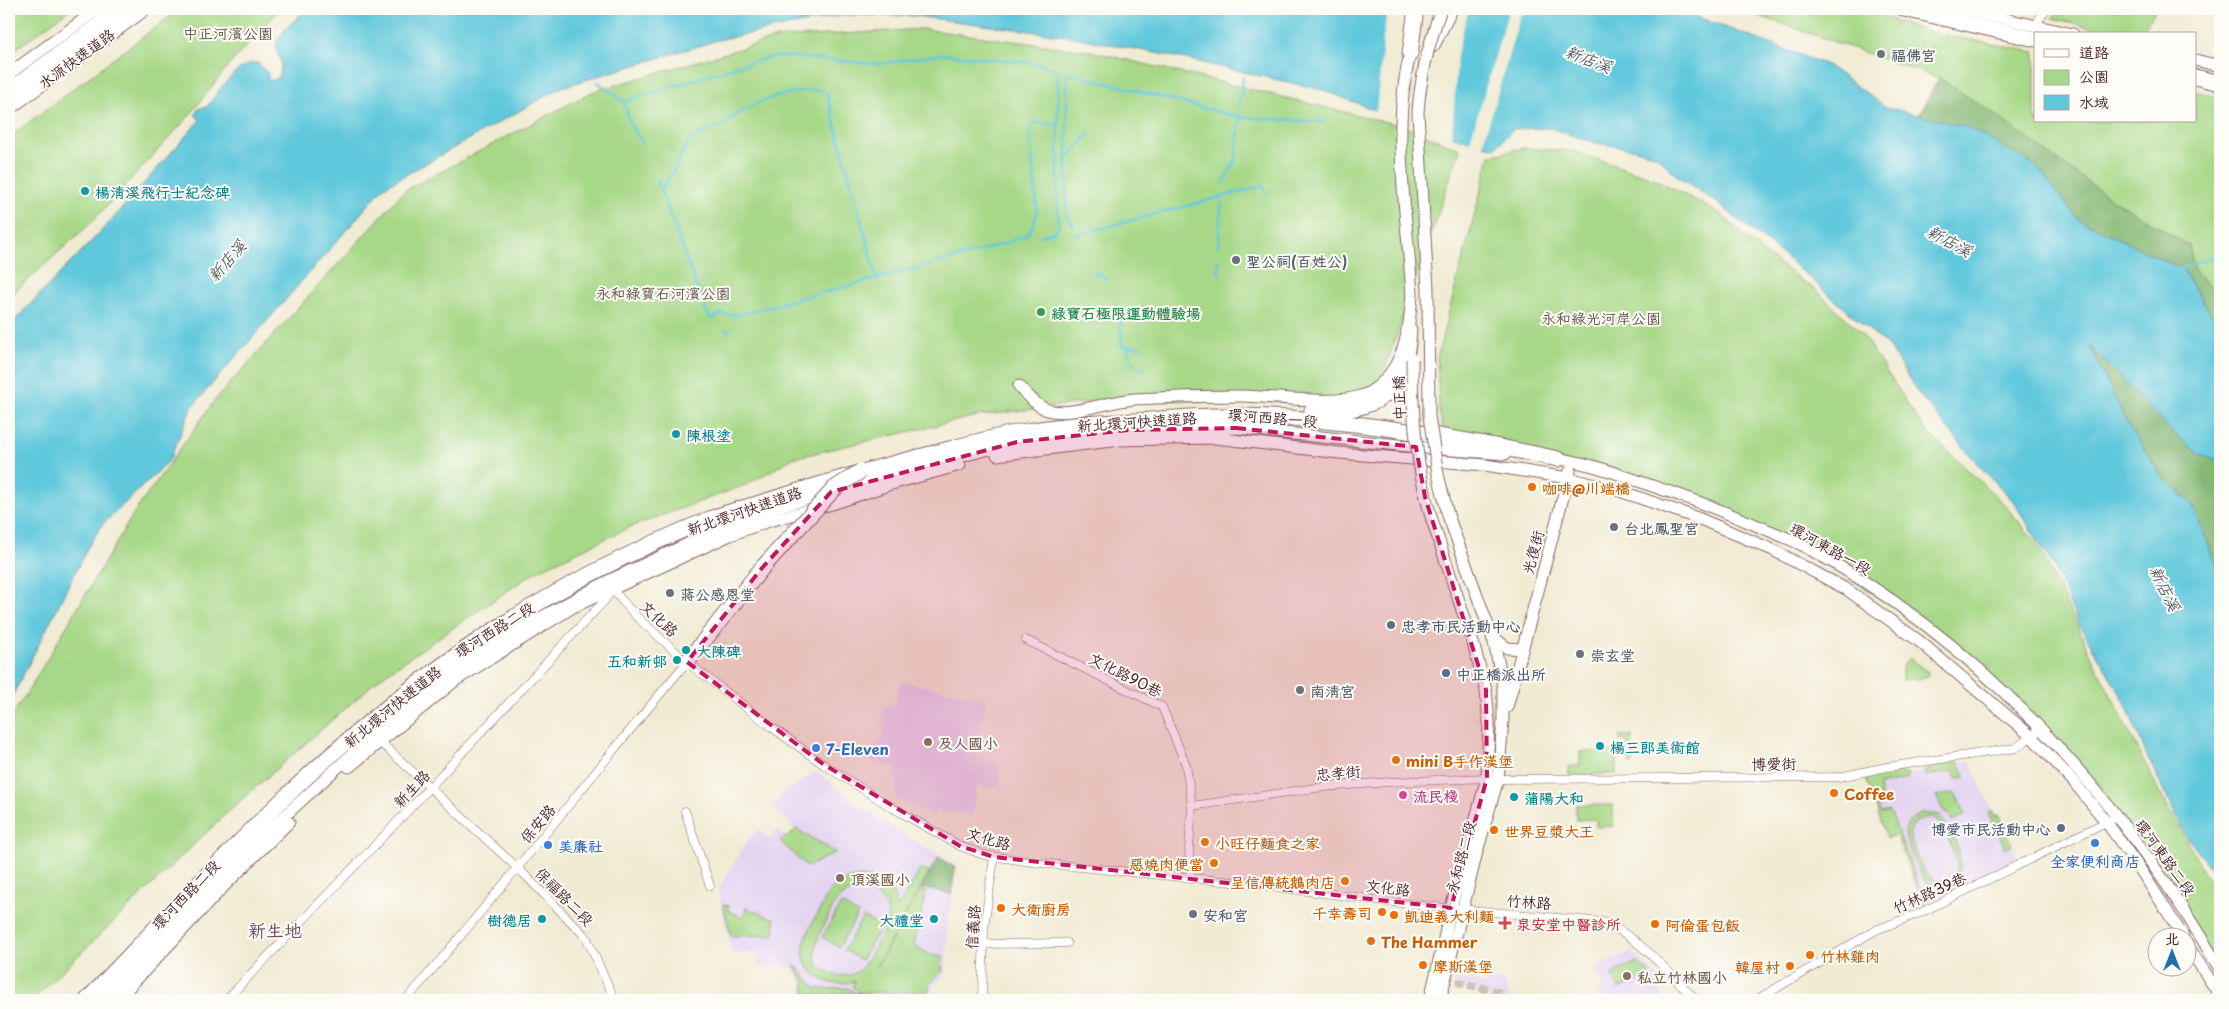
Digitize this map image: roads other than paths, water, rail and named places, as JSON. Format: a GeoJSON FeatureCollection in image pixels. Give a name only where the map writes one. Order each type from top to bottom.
{"type":"FeatureCollection","features":[{"type":"Feature","properties":{"kind":"highway","name":"水源快速道路"},"geometry":{"type":"LineString","coordinates":[[9,91],[120,9]]}},
{"type":"Feature","properties":{"kind":"highway","name":"水源快速道路"},"geometry":{"type":"LineString","coordinates":[[9,107],[143,9]]}},
{"type":"Feature","properties":{"kind":"highway"},"geometry":{"type":"LineString","coordinates":[[1410,54],[1416,9]]}},
{"type":"Feature","properties":{"kind":"highway"},"geometry":{"type":"LineString","coordinates":[[1426,58],[1450,9]]}},
{"type":"Feature","properties":{"kind":"highway"},"geometry":{"type":"LineString","coordinates":[[1904,9],[2034,32]]}},
{"type":"Feature","properties":{"kind":"highway"},"geometry":{"type":"LineString","coordinates":[[1935,9],[2035,32]]}},
{"type":"Feature","properties":{"kind":"highway"},"geometry":{"type":"LineString","coordinates":[[2196,68],[2220,74]]}},
{"type":"Feature","properties":{"kind":"highway"},"geometry":{"type":"LineString","coordinates":[[2196,77],[2220,83]]}},
{"type":"Feature","properties":{"kind":"highway"},"geometry":{"type":"LineString","coordinates":[[1063,426],[1108,416],[1252,408],[1350,411],[1379,399],[1393,388],[1402,373],[1407,357],[1409,330]]}},
{"type":"Feature","properties":{"kind":"highway","name":"新北環河快速道路"},"geometry":{"type":"LineString","coordinates":[[87,1000],[210,871],[303,780],[352,737],[445,663],[540,603],[634,553],[710,519],[861,471],[1018,432],[1063,426],[1218,416],[1299,419],[1472,441],[1565,460]]}},
{"type":"Feature","properties":{"kind":"highway"},"geometry":{"type":"LineString","coordinates":[[687,662],[762,568],[812,513],[835,488],[861,471]]}},
{"type":"Feature","properties":{"kind":"main road"},"geometry":{"type":"LineString","coordinates":[[9,74],[98,9]]}},
{"type":"Feature","properties":{"kind":"main road","name":"中正橋"},"geometry":{"type":"LineString","coordinates":[[1424,9],[1410,54],[1402,114],[1412,292],[1413,403],[1416,444],[1420,474],[1432,520],[1473,643],[1486,690],[1492,779]]}},
{"type":"Feature","properties":{"kind":"main road","name":"中正橋"},"geometry":{"type":"LineString","coordinates":[[1441,9],[1426,58],[1420,88],[1418,113],[1428,290],[1429,416],[1438,474],[1448,515],[1491,634],[1503,685],[1503,721]]}},
{"type":"Feature","properties":{"kind":"main road"},"geometry":{"type":"LineString","coordinates":[[1960,9],[2036,32]]}},
{"type":"Feature","properties":{"kind":"main road"},"geometry":{"type":"LineString","coordinates":[[2196,60],[2220,66]]}},
{"type":"Feature","properties":{"kind":"main road"},"geometry":{"type":"LineString","coordinates":[[1020,386],[1038,405],[1051,411],[1064,411],[1131,399],[1240,396],[1330,400],[1356,398],[1384,382],[1393,370],[1409,330],[1412,292]]}},
{"type":"Feature","properties":{"kind":"main road","name":"環河西路一段"},"geometry":{"type":"LineString","coordinates":[[827,494],[1016,442],[1128,430],[1236,428],[1453,450]]}},
{"type":"Feature","properties":{"kind":"main road","name":"環河西路一段"},"geometry":{"type":"LineString","coordinates":[[832,504],[888,485],[1006,452],[1120,440],[1216,438],[1339,453],[1456,463]]}},
{"type":"Feature","properties":{"kind":"main road","name":"環河東路一段"},"geometry":{"type":"LineString","coordinates":[[1453,450],[1565,460],[1698,500],[1801,545],[1874,589],[1940,637],[1992,681],[2042,728],[2117,815]]}},
{"type":"Feature","properties":{"kind":"main road","name":"光復街"},"geometry":{"type":"LineString","coordinates":[[1503,721],[1568,478],[1565,460]]}},
{"type":"Feature","properties":{"kind":"main road","name":"環河東路一段"},"geometry":{"type":"LineString","coordinates":[[1456,463],[1568,478],[1620,491],[1700,519],[1773,550],[1846,588],[1919,641],[2031,736],[2074,782],[2107,823]]}},
{"type":"Feature","properties":{"kind":"main road","name":"環河西路二段"},"geometry":{"type":"LineString","coordinates":[[103,1000],[254,844],[376,738],[456,680],[573,607],[724,527],[776,508],[827,494]]}},
{"type":"Feature","properties":{"kind":"main road","name":"環河西路二段"},"geometry":{"type":"LineString","coordinates":[[610,586],[730,535],[769,521],[832,504]]}},
{"type":"Feature","properties":{"kind":"main road"},"geometry":{"type":"LineString","coordinates":[[1491,634],[1507,648],[1521,649]]}},
{"type":"Feature","properties":{"kind":"main road","name":"永和路二段"},"geometry":{"type":"LineString","coordinates":[[1430,1000],[1492,779],[1503,721]]}},
{"type":"Feature","properties":{"kind":"main road","name":"環河西路二段"},"geometry":{"type":"LineString","coordinates":[[117,1000],[232,878],[376,738]]}},
{"type":"Feature","properties":{"kind":"main road","name":"環河東路二段"},"geometry":{"type":"LineString","coordinates":[[2117,815],[2175,895],[2220,969]]}},
{"type":"Feature","properties":{"kind":"main road","name":"環河東路二段"},"geometry":{"type":"LineString","coordinates":[[2107,823],[2140,869],[2176,926]]}},
{"type":"Feature","properties":{"kind":"main road","name":"永和路二段"},"geometry":{"type":"LineString","coordinates":[[1440,1000],[1456,909]]}},
{"type":"Feature","properties":{"kind":"main road"},"geometry":{"type":"LineString","coordinates":[[2196,959],[2220,996]]}},
{"type":"Feature","properties":{"kind":"street"},"geometry":{"type":"LineString","coordinates":[[2039,32],[2039,19],[2047,9]]}},
{"type":"Feature","properties":{"kind":"street","name":"文化路"},"geometry":{"type":"LineString","coordinates":[[610,586],[638,618],[687,662],[773,728],[831,769],[893,808],[960,846],[994,857],[1456,909]]}},
{"type":"Feature","properties":{"kind":"street","name":"新生路"},"geometry":{"type":"LineString","coordinates":[[226,1000],[606,600],[610,586]]}},
{"type":"Feature","properties":{"kind":"street","name":"文化路90巷"},"geometry":{"type":"LineString","coordinates":[[1026,640],[1162,707],[1186,765],[1192,806],[1191,879]]}},
{"type":"Feature","properties":{"kind":"street","name":"保安路"},"geometry":{"type":"LineString","coordinates":[[406,1000],[517,869],[687,662]]}},
{"type":"Feature","properties":{"kind":"street","name":"博愛街"},"geometry":{"type":"LineString","coordinates":[[1492,779],[1839,776],[2016,748],[2042,728]]}},
{"type":"Feature","properties":{"kind":"street","name":"保福路二段"},"geometry":{"type":"LineString","coordinates":[[376,738],[517,869],[586,937],[615,1000]]}},
{"type":"Feature","properties":{"kind":"street","name":"忠孝街"},"geometry":{"type":"LineString","coordinates":[[1192,806],[1323,787],[1389,782],[1492,779]]}},
{"type":"Feature","properties":{"kind":"street"},"geometry":{"type":"LineString","coordinates":[[686,811],[710,886]]}},
{"type":"Feature","properties":{"kind":"street","name":"竹林路39巷"},"geometry":{"type":"LineString","coordinates":[[1756,1000],[1876,930],[1920,913],[2107,823],[2117,815]]}},
{"type":"Feature","properties":{"kind":"street","name":"信義路"},"geometry":{"type":"LineString","coordinates":[[982,1000],[984,928],[994,857]]}},
{"type":"Feature","properties":{"kind":"street","name":"竹林路"},"geometry":{"type":"LineString","coordinates":[[1456,909],[1584,919],[1615,926],[1638,944],[1696,1000]]}},
{"type":"Feature","properties":{"kind":"street"},"geometry":{"type":"LineString","coordinates":[[984,944],[1067,943]]}},
{"type":"Feature","properties":{"kind":"water","name":"新店溪"},"geometry":{"type":"Polygon","coordinates":[[[307,9],[1676,9],[1827,65],[1886,107],[1970,128],[2036,166],[2078,219],[2182,269],[2220,328],[2220,461],[2197,453],[2173,433],[2090,346],[2127,424],[2162,476],[2192,504],[2220,573],[2220,879],[2185,835],[2147,756],[2124,700],[2078,623],[2054,567],[2013,501],[1975,461],[1918,393],[1889,347],[1782,254],[1713,200],[1677,176],[1657,156],[1636,149],[1596,143],[1550,128],[1513,129],[1495,148],[1421,128],[1323,90],[1181,58],[1068,36],[915,16],[843,15],[722,39],[562,87],[384,187],[192,407],[169,461],[102,525],[88,547],[9,703],[9,326],[109,223],[200,120],[195,115],[199,108],[207,107],[236,72],[243,67],[258,63],[268,73],[268,81],[277,79],[281,67],[276,49],[278,40],[284,30],[307,9]]]}},
{"type":"Feature","properties":{"kind":"waterway"},"geometry":{"type":"LineString","coordinates":[[624,102],[772,57],[878,64],[942,54],[1033,63],[1055,69],[1057,70],[1058,83],[1058,227],[1054,232],[1041,236]]}},
{"type":"Feature","properties":{"kind":"waterway"},"geometry":{"type":"LineString","coordinates":[[1074,226],[1067,217],[1067,74],[1238,117]]}},
{"type":"Feature","properties":{"kind":"waterway"},"geometry":{"type":"LineString","coordinates":[[1239,106],[1243,77]]}},
{"type":"Feature","properties":{"kind":"waterway"},"geometry":{"type":"LineString","coordinates":[[598,82],[624,102],[631,126],[643,143]]}},
{"type":"Feature","properties":{"kind":"waterway"},"geometry":{"type":"LineString","coordinates":[[660,187],[663,187],[671,176],[689,141],[693,138],[725,124],[753,105],[776,96],[801,91],[823,91],[827,94],[877,279]]}},
{"type":"Feature","properties":{"kind":"waterway"},"geometry":{"type":"LineString","coordinates":[[1238,114],[1238,117],[1324,122]]}},
{"type":"Feature","properties":{"kind":"waterway"},"geometry":{"type":"LineString","coordinates":[[1224,183],[1236,158],[1240,118]]}},
{"type":"Feature","properties":{"kind":"waterway"},"geometry":{"type":"LineString","coordinates":[[937,263],[1015,240],[1030,231],[1036,212],[1036,188],[1030,130],[1033,123],[1058,124]]}},
{"type":"Feature","properties":{"kind":"waterway"},"geometry":{"type":"LineString","coordinates":[[1067,159],[1090,133]]}},
{"type":"Feature","properties":{"kind":"waterway"},"geometry":{"type":"LineString","coordinates":[[657,180],[706,311],[714,319]]}},
{"type":"Feature","properties":{"kind":"waterway"},"geometry":{"type":"LineString","coordinates":[[1076,235],[1263,186],[1267,193]]}},
{"type":"Feature","properties":{"kind":"waterway"},"geometry":{"type":"LineString","coordinates":[[1218,245],[1222,197]]}},
{"type":"Feature","properties":{"kind":"waterway"},"geometry":{"type":"LineString","coordinates":[[2180,269],[2220,254]]}},
{"type":"Feature","properties":{"kind":"waterway"},"geometry":{"type":"LineString","coordinates":[[1218,260],[1219,274]]}},
{"type":"Feature","properties":{"kind":"waterway"},"geometry":{"type":"LineString","coordinates":[[822,293],[931,264]]}},
{"type":"Feature","properties":{"kind":"waterway"},"geometry":{"type":"LineString","coordinates":[[1092,273],[1100,274],[1107,279]]}},
{"type":"Feature","properties":{"kind":"waterway"},"geometry":{"type":"LineString","coordinates":[[713,319],[720,314],[738,315],[816,294]]}},
{"type":"Feature","properties":{"kind":"waterway"},"geometry":{"type":"LineString","coordinates":[[1116,303],[1115,309],[1120,319],[1122,346],[1141,347]]}},
{"type":"Feature","properties":{"kind":"waterway"},"geometry":{"type":"LineString","coordinates":[[726,329],[730,333]]}},
{"type":"Feature","properties":{"kind":"waterway"},"geometry":{"type":"LineString","coordinates":[[1127,347],[1133,363],[1143,370]]}},
{"type":"Feature","properties":{"kind":"tunnel"},"geometry":{"type":"LineString","coordinates":[[1445,979],[1498,992],[1500,1000]]}},
{"type":"Feature","properties":{"kind":"place","name":"福佛宮"},"geometry":{"type":"Point","coordinates":[1881,54]}},
{"type":"Feature","properties":{"kind":"place","name":"楊清溪飛行士紀念碑"},"geometry":{"type":"Point","coordinates":[85,191]}},
{"type":"Feature","properties":{"kind":"place","name":"聖公祠(百姓公)"},"geometry":{"type":"Point","coordinates":[1236,260]}},
{"type":"Feature","properties":{"kind":"place","name":"綠寶石極限運動體驗場"},"geometry":{"type":"Point","coordinates":[1041,312]}},
{"type":"Feature","properties":{"kind":"place","name":"陳根塗"},"geometry":{"type":"Point","coordinates":[676,434]}},
{"type":"Feature","properties":{"kind":"place","name":"咖啡@川端橋"},"geometry":{"type":"Point","coordinates":[1532,487]}},
{"type":"Feature","properties":{"kind":"place","name":"台北鳳聖宮"},"geometry":{"type":"Point","coordinates":[1614,527]}},
{"type":"Feature","properties":{"kind":"place","name":"蔣公感恩堂"},"geometry":{"type":"Point","coordinates":[670,593]}},
{"type":"Feature","properties":{"kind":"place","name":"忠孝市民活動中心"},"geometry":{"type":"Point","coordinates":[1391,625]}},
{"type":"Feature","properties":{"kind":"place","name":"大陳碑"},"geometry":{"type":"Point","coordinates":[686,650]}},
{"type":"Feature","properties":{"kind":"place","name":"崇玄堂"},"geometry":{"type":"Point","coordinates":[1580,654]}},
{"type":"Feature","properties":{"kind":"place","name":"五和新邨"},"geometry":{"type":"Point","coordinates":[677,660]}},
{"type":"Feature","properties":{"kind":"place","name":"中正橋派出所"},"geometry":{"type":"Point","coordinates":[1446,673]}},
{"type":"Feature","properties":{"kind":"place","name":"南清宮"},"geometry":{"type":"Point","coordinates":[1300,690]}},
{"type":"Feature","properties":{"kind":"place","name":"及人國小"},"geometry":{"type":"Point","coordinates":[928,742]}},
{"type":"Feature","properties":{"kind":"place","name":"楊三郎美術館"},"geometry":{"type":"Point","coordinates":[1600,746]}},
{"type":"Feature","properties":{"kind":"place","name":"7-Eleven"},"geometry":{"type":"Point","coordinates":[816,748]}},
{"type":"Feature","properties":{"kind":"place","name":"mini B手作漢堡"},"geometry":{"type":"Point","coordinates":[1396,760]}},
{"type":"Feature","properties":{"kind":"place","name":"Coffee"},"geometry":{"type":"Point","coordinates":[1834,793]}},
{"type":"Feature","properties":{"kind":"place","name":"流民棧"},"geometry":{"type":"Point","coordinates":[1403,795]}},
{"type":"Feature","properties":{"kind":"place","name":"蒲陽大和"},"geometry":{"type":"Point","coordinates":[1514,797]}},
{"type":"Feature","properties":{"kind":"place","name":"博愛市民活動中心"},"geometry":{"type":"Point","coordinates":[2061,828]}},
{"type":"Feature","properties":{"kind":"place","name":"世界豆漿大王"},"geometry":{"type":"Point","coordinates":[1494,830]}},
{"type":"Feature","properties":{"kind":"place","name":"小旺仔麵食之家"},"geometry":{"type":"Point","coordinates":[1205,842]}},
{"type":"Feature","properties":{"kind":"place","name":"全家便利商店"},"geometry":{"type":"Point","coordinates":[2095,843]}},
{"type":"Feature","properties":{"kind":"place","name":"美廉社"},"geometry":{"type":"Point","coordinates":[548,845]}},
{"type":"Feature","properties":{"kind":"place","name":"惡燒肉便當"},"geometry":{"type":"Point","coordinates":[1214,863]}},
{"type":"Feature","properties":{"kind":"place","name":"頂溪國小"},"geometry":{"type":"Point","coordinates":[840,878]}},
{"type":"Feature","properties":{"kind":"place","name":"呈信傳統鵝肉店"},"geometry":{"type":"Point","coordinates":[1345,881]}},
{"type":"Feature","properties":{"kind":"place","name":"大衛廚房"},"geometry":{"type":"Point","coordinates":[1001,908]}},
{"type":"Feature","properties":{"kind":"place","name":"千幸壽司"},"geometry":{"type":"Point","coordinates":[1382,912]}},
{"type":"Feature","properties":{"kind":"place","name":"安和宮"},"geometry":{"type":"Point","coordinates":[1193,914]}},
{"type":"Feature","properties":{"kind":"place","name":"凱迪義大利麵"},"geometry":{"type":"Point","coordinates":[1394,915]}},
{"type":"Feature","properties":{"kind":"place","name":"樹德居"},"geometry":{"type":"Point","coordinates":[542,919]}},
{"type":"Feature","properties":{"kind":"place","name":"大禮堂"},"geometry":{"type":"Point","coordinates":[934,919]}},
{"type":"Feature","properties":{"kind":"place","name":"泉安堂中醫診所"},"geometry":{"type":"Point","coordinates":[1505,923]}},
{"type":"Feature","properties":{"kind":"place","name":"阿倫蛋包飯"},"geometry":{"type":"Point","coordinates":[1655,924]}},
{"type":"Feature","properties":{"kind":"place","name":"The Hammer"},"geometry":{"type":"Point","coordinates":[1371,941]}},
{"type":"Feature","properties":{"kind":"place","name":"竹林雞肉"},"geometry":{"type":"Point","coordinates":[1810,955]}},
{"type":"Feature","properties":{"kind":"place","name":"摩斯漢堡"},"geometry":{"type":"Point","coordinates":[1423,965]}},
{"type":"Feature","properties":{"kind":"place","name":"韓屋村"},"geometry":{"type":"Point","coordinates":[1790,966]}},
{"type":"Feature","properties":{"kind":"place","name":"私立竹林國小"},"geometry":{"type":"Point","coordinates":[1627,976]}},
{"type":"Feature","properties":{"kind":"district","name":"新生地"},"geometry":{"type":"Point","coordinates":[275,929]}},
{"type":"Feature","properties":{"kind":"park label","name":"中正河濱公園"},"geometry":{"type":"Point","coordinates":[228,32]}},
{"type":"Feature","properties":{"kind":"park label","name":"永和綠寶石河濱公園"},"geometry":{"type":"Point","coordinates":[663,292]}},
{"type":"Feature","properties":{"kind":"park label","name":"永和綠光河岸公園"},"geometry":{"type":"Point","coordinates":[1601,317]}}]}
